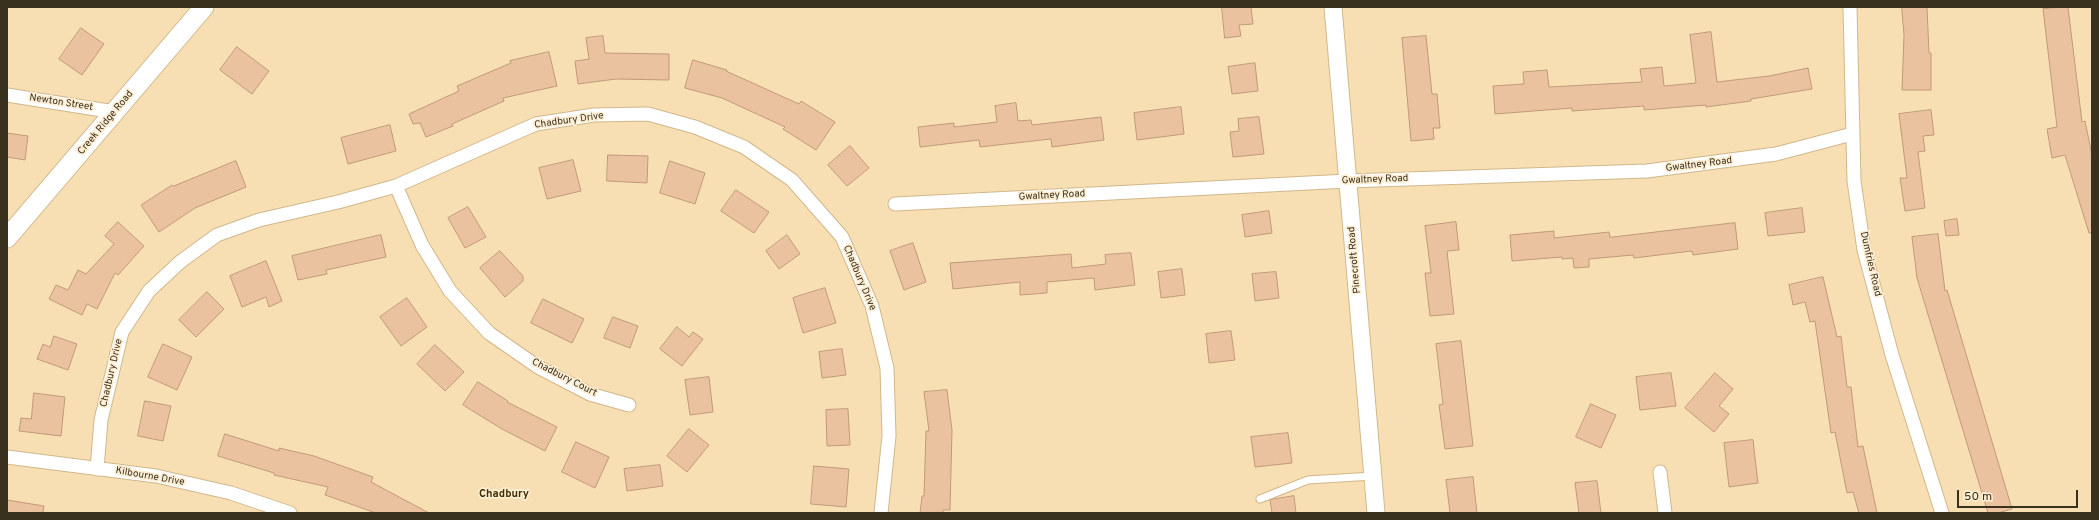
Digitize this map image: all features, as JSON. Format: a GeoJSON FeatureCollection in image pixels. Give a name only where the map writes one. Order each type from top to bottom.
{"type":"FeatureCollection","features":[{"type":"Feature","properties":{"kind":"main road","name":"Creek Ridge Road"},"geometry":{"type":"LineString","coordinates":[[7,238],[204,7]]}},
{"type":"Feature","properties":{"kind":"street","name":"Pinecroft Road"},"geometry":{"type":"LineString","coordinates":[[1333,7],[1376,513]]}},
{"type":"Feature","properties":{"kind":"street","name":"Dumfries Road"},"geometry":{"type":"LineString","coordinates":[[1850,7],[1854,180],[1864,250],[1892,355],[1942,513]]}},
{"type":"Feature","properties":{"kind":"street","name":"Newton Street"},"geometry":{"type":"LineString","coordinates":[[7,95],[115,112]]}},
{"type":"Feature","properties":{"kind":"street","name":"Chadbury Drive"},"geometry":{"type":"LineString","coordinates":[[97,469],[101,420],[122,332],[149,291],[216,235],[259,220],[338,202],[396,186],[536,124],[594,115],[648,114],[695,127],[744,147],[792,180],[842,237],[872,306],[886,368],[889,436],[881,513]]}},
{"type":"Feature","properties":{"kind":"street","name":"Gwaltney Road"},"geometry":{"type":"LineString","coordinates":[[895,204],[1348,181],[1647,171],[1710,164],[1776,154],[1852,134]]}},
{"type":"Feature","properties":{"kind":"street","name":"Chadbury Court"},"geometry":{"type":"LineString","coordinates":[[396,186],[422,245],[450,291],[489,333],[538,368],[590,394],[629,405]]}},
{"type":"Feature","properties":{"kind":"street","name":"Kilbourne Drive"},"geometry":{"type":"LineString","coordinates":[[7,457],[164,478],[231,493],[290,513]]}},
{"type":"Feature","properties":{"kind":"street"},"geometry":{"type":"LineString","coordinates":[[1660,472],[1665,513]]}},
{"type":"Feature","properties":{"kind":"lane"},"geometry":{"type":"LineString","coordinates":[[1260,499],[1308,480],[1335,477],[1373,476]]}},
{"type":"Feature","properties":{"kind":"building"},"geometry":{"type":"Polygon","coordinates":[[[1222,7],[1251,7],[1253,24],[1239,25],[1241,36],[1225,38],[1222,7]]]}},
{"type":"Feature","properties":{"kind":"building"},"geometry":{"type":"Polygon","coordinates":[[[1902,7],[1927,7],[1929,53],[1931,53],[1931,90],[1902,90],[1904,35],[1902,7]]]}},
{"type":"Feature","properties":{"kind":"building"},"geometry":{"type":"Polygon","coordinates":[[[2068,7],[2082,122],[2085,121],[2092,155],[2092,233],[2089,233],[2065,155],[2052,158],[2047,129],[2057,127],[2043,9],[2068,7]]]}},
{"type":"Feature","properties":{"kind":"building"},"geometry":{"type":"Polygon","coordinates":[[[81,28],[104,44],[82,75],[59,59],[81,28]]]}},
{"type":"Feature","properties":{"kind":"building"},"geometry":{"type":"Polygon","coordinates":[[[1711,32],[1717,82],[1769,76],[1808,68],[1812,89],[1751,99],[1751,101],[1706,107],[1706,105],[1644,110],[1644,106],[1572,111],[1572,108],[1495,114],[1493,86],[1524,84],[1523,72],[1547,70],[1549,87],[1642,82],[1640,69],[1662,67],[1664,86],[1696,83],[1690,35],[1711,32]]]}},
{"type":"Feature","properties":{"kind":"building"},"geometry":{"type":"Polygon","coordinates":[[[603,36],[605,53],[669,54],[669,80],[616,79],[578,84],[575,61],[589,59],[586,38],[603,36]]]}},
{"type":"Feature","properties":{"kind":"building"},"geometry":{"type":"Polygon","coordinates":[[[1426,36],[1432,94],[1437,94],[1440,128],[1433,128],[1434,139],[1411,141],[1402,38],[1426,36]]]}},
{"type":"Feature","properties":{"kind":"building"},"geometry":{"type":"Polygon","coordinates":[[[237,47],[269,71],[252,94],[220,70],[237,47]]]}},
{"type":"Feature","properties":{"kind":"building"},"geometry":{"type":"Polygon","coordinates":[[[549,52],[557,86],[503,98],[504,101],[452,124],[453,126],[426,137],[420,123],[413,124],[409,114],[459,91],[457,86],[511,63],[510,61],[549,52]]]}},
{"type":"Feature","properties":{"kind":"building"},"geometry":{"type":"Polygon","coordinates":[[[693,60],[727,70],[726,71],[799,104],[801,101],[835,122],[816,150],[783,129],[785,127],[722,98],[685,88],[693,60]]]}},
{"type":"Feature","properties":{"kind":"building"},"geometry":{"type":"Polygon","coordinates":[[[1255,63],[1258,91],[1232,94],[1228,67],[1255,63]]]}},
{"type":"Feature","properties":{"kind":"building"},"geometry":{"type":"Polygon","coordinates":[[[1016,103],[1018,121],[1031,120],[1032,125],[1101,117],[1104,140],[1052,147],[1051,139],[980,147],[979,140],[920,147],[918,127],[954,123],[954,127],[997,122],[995,106],[1016,103]]]}},
{"type":"Feature","properties":{"kind":"building"},"geometry":{"type":"Polygon","coordinates":[[[1181,107],[1184,134],[1137,140],[1134,113],[1181,107]]]}},
{"type":"Feature","properties":{"kind":"building"},"geometry":{"type":"Polygon","coordinates":[[[1931,110],[1934,135],[1923,136],[1925,151],[1918,152],[1925,208],[1905,211],[1900,178],[1907,178],[1899,114],[1931,110]]]}},
{"type":"Feature","properties":{"kind":"building"},"geometry":{"type":"Polygon","coordinates":[[[1259,117],[1264,154],[1233,157],[1230,132],[1239,131],[1238,119],[1259,117]]]}},
{"type":"Feature","properties":{"kind":"building"},"geometry":{"type":"Polygon","coordinates":[[[390,125],[396,151],[348,164],[341,138],[390,125]]]}},
{"type":"Feature","properties":{"kind":"building"},"geometry":{"type":"Polygon","coordinates":[[[7,133],[28,136],[25,160],[7,157],[7,133]]]}},
{"type":"Feature","properties":{"kind":"building"},"geometry":{"type":"Polygon","coordinates":[[[850,146],[869,168],[847,186],[828,165],[850,146]]]}},
{"type":"Feature","properties":{"kind":"building"},"geometry":{"type":"Polygon","coordinates":[[[608,155],[648,156],[647,183],[607,181],[608,155]]]}},
{"type":"Feature","properties":{"kind":"building"},"geometry":{"type":"Polygon","coordinates":[[[573,160],[581,191],[547,199],[539,168],[573,160]]]}},
{"type":"Feature","properties":{"kind":"building"},"geometry":{"type":"Polygon","coordinates":[[[236,161],[246,187],[195,208],[159,232],[141,205],[172,185],[173,186],[236,161]]]}},
{"type":"Feature","properties":{"kind":"building"},"geometry":{"type":"Polygon","coordinates":[[[670,161],[705,173],[695,204],[660,193],[670,161]]]}},
{"type":"Feature","properties":{"kind":"building"},"geometry":{"type":"Polygon","coordinates":[[[736,190],[769,212],[754,233],[721,211],[736,190]]]}},
{"type":"Feature","properties":{"kind":"building"},"geometry":{"type":"Polygon","coordinates":[[[468,207],[486,237],[465,248],[448,218],[468,207]]]}},
{"type":"Feature","properties":{"kind":"building"},"geometry":{"type":"Polygon","coordinates":[[[1802,208],[1805,232],[1768,236],[1765,213],[1802,208]]]}},
{"type":"Feature","properties":{"kind":"building"},"geometry":{"type":"Polygon","coordinates":[[[1269,211],[1272,233],[1245,237],[1242,215],[1269,211]]]}},
{"type":"Feature","properties":{"kind":"building"},"geometry":{"type":"Polygon","coordinates":[[[1957,219],[1959,235],[1946,236],[1944,221],[1957,219]]]}},
{"type":"Feature","properties":{"kind":"building"},"geometry":{"type":"Polygon","coordinates":[[[118,222],[144,246],[118,275],[115,273],[97,309],[87,304],[82,315],[49,299],[56,285],[68,290],[78,270],[86,274],[114,244],[105,236],[118,222]]]}},
{"type":"Feature","properties":{"kind":"building"},"geometry":{"type":"Polygon","coordinates":[[[1456,222],[1459,250],[1447,251],[1454,314],[1430,316],[1425,273],[1431,273],[1425,226],[1456,222]]]}},
{"type":"Feature","properties":{"kind":"building"},"geometry":{"type":"Polygon","coordinates":[[[1735,223],[1738,249],[1693,255],[1692,251],[1634,258],[1633,255],[1589,259],[1589,267],[1574,268],[1573,258],[1562,259],[1562,257],[1512,261],[1510,235],[1554,231],[1554,238],[1609,232],[1610,237],[1735,223]]]}},
{"type":"Feature","properties":{"kind":"building"},"geometry":{"type":"Polygon","coordinates":[[[1938,234],[1945,291],[1947,290],[2012,509],[1998,513],[1988,513],[1917,278],[1912,237],[1938,234]]]}},
{"type":"Feature","properties":{"kind":"building"},"geometry":{"type":"Polygon","coordinates":[[[381,235],[386,257],[326,270],[327,274],[298,280],[292,256],[381,235]]]}},
{"type":"Feature","properties":{"kind":"building"},"geometry":{"type":"Polygon","coordinates":[[[787,235],[800,254],[779,269],[766,251],[787,235]]]}},
{"type":"Feature","properties":{"kind":"building"},"geometry":{"type":"Polygon","coordinates":[[[913,243],[926,282],[904,290],[890,251],[913,243]]]}},
{"type":"Feature","properties":{"kind":"building"},"geometry":{"type":"Polygon","coordinates":[[[500,251],[523,276],[523,281],[505,297],[480,268],[500,251]]]}},
{"type":"Feature","properties":{"kind":"building"},"geometry":{"type":"Polygon","coordinates":[[[1131,253],[1135,285],[1095,290],[1094,278],[1047,282],[1047,293],[1020,295],[1020,282],[953,289],[950,263],[1071,254],[1072,268],[1106,264],[1105,255],[1131,253]]]}},
{"type":"Feature","properties":{"kind":"building"},"geometry":{"type":"Polygon","coordinates":[[[266,261],[282,301],[269,307],[266,297],[242,307],[230,276],[266,261]]]}},
{"type":"Feature","properties":{"kind":"building"},"geometry":{"type":"Polygon","coordinates":[[[1182,269],[1185,295],[1161,298],[1158,272],[1182,269]]]}},
{"type":"Feature","properties":{"kind":"building"},"geometry":{"type":"Polygon","coordinates":[[[1276,272],[1279,298],[1255,301],[1252,274],[1276,272]]]}},
{"type":"Feature","properties":{"kind":"building"},"geometry":{"type":"Polygon","coordinates":[[[1823,277],[1837,337],[1841,336],[1847,387],[1851,387],[1858,447],[1863,446],[1877,513],[1859,513],[1853,492],[1847,493],[1835,432],[1831,433],[1815,321],[1810,322],[1805,302],[1793,305],[1789,285],[1823,277]]]}},
{"type":"Feature","properties":{"kind":"building"},"geometry":{"type":"Polygon","coordinates":[[[825,288],[836,323],[803,333],[793,298],[825,288]]]}},
{"type":"Feature","properties":{"kind":"building"},"geometry":{"type":"Polygon","coordinates":[[[207,292],[224,309],[196,337],[179,320],[207,292]]]}},
{"type":"Feature","properties":{"kind":"building"},"geometry":{"type":"Polygon","coordinates":[[[407,298],[427,327],[401,346],[380,317],[407,298]]]}},
{"type":"Feature","properties":{"kind":"building"},"geometry":{"type":"Polygon","coordinates":[[[543,299],[584,319],[572,343],[531,323],[543,299]]]}},
{"type":"Feature","properties":{"kind":"building"},"geometry":{"type":"Polygon","coordinates":[[[613,317],[638,326],[630,348],[604,338],[613,317]]]}},
{"type":"Feature","properties":{"kind":"building"},"geometry":{"type":"Polygon","coordinates":[[[677,327],[689,337],[693,332],[703,339],[682,366],[660,349],[677,327]]]}},
{"type":"Feature","properties":{"kind":"building"},"geometry":{"type":"Polygon","coordinates":[[[1231,331],[1235,360],[1209,363],[1206,334],[1231,331]]]}},
{"type":"Feature","properties":{"kind":"building"},"geometry":{"type":"Polygon","coordinates":[[[54,336],[77,344],[68,370],[37,359],[43,344],[50,347],[54,336]]]}},
{"type":"Feature","properties":{"kind":"building"},"geometry":{"type":"Polygon","coordinates":[[[1461,341],[1473,446],[1445,449],[1439,405],[1443,404],[1436,344],[1461,341]]]}},
{"type":"Feature","properties":{"kind":"building"},"geometry":{"type":"Polygon","coordinates":[[[163,344],[192,357],[177,390],[148,377],[163,344]]]}},
{"type":"Feature","properties":{"kind":"building"},"geometry":{"type":"Polygon","coordinates":[[[435,345],[464,372],[445,391],[417,364],[435,345]]]}},
{"type":"Feature","properties":{"kind":"building"},"geometry":{"type":"Polygon","coordinates":[[[842,349],[846,375],[822,378],[819,352],[842,349]]]}},
{"type":"Feature","properties":{"kind":"building"},"geometry":{"type":"Polygon","coordinates":[[[1671,373],[1676,406],[1640,410],[1636,377],[1671,373]]]}},
{"type":"Feature","properties":{"kind":"building"},"geometry":{"type":"Polygon","coordinates":[[[1715,373],[1733,389],[1719,406],[1729,414],[1714,432],[1685,408],[1715,373]]]}},
{"type":"Feature","properties":{"kind":"building"},"geometry":{"type":"Polygon","coordinates":[[[709,377],[713,412],[690,415],[685,380],[709,377]]]}},
{"type":"Feature","properties":{"kind":"building"},"geometry":{"type":"Polygon","coordinates":[[[478,382],[508,401],[507,402],[557,427],[545,451],[502,429],[463,405],[478,382]]]}},
{"type":"Feature","properties":{"kind":"building"},"geometry":{"type":"Polygon","coordinates":[[[947,390],[952,430],[950,510],[943,510],[943,513],[920,513],[922,496],[924,496],[926,431],[929,431],[924,392],[947,390]]]}},
{"type":"Feature","properties":{"kind":"building"},"geometry":{"type":"Polygon","coordinates":[[[34,393],[65,397],[61,436],[19,431],[21,418],[31,419],[34,393]]]}},
{"type":"Feature","properties":{"kind":"building"},"geometry":{"type":"Polygon","coordinates":[[[145,401],[171,406],[163,441],[138,436],[145,401]]]}},
{"type":"Feature","properties":{"kind":"building"},"geometry":{"type":"Polygon","coordinates":[[[1591,404],[1616,415],[1601,448],[1576,437],[1591,404]]]}},
{"type":"Feature","properties":{"kind":"building"},"geometry":{"type":"Polygon","coordinates":[[[848,409],[850,445],[827,446],[826,410],[848,409]]]}},
{"type":"Feature","properties":{"kind":"building"},"geometry":{"type":"Polygon","coordinates":[[[689,429],[709,445],[687,472],[667,456],[689,429]]]}},
{"type":"Feature","properties":{"kind":"building"},"geometry":{"type":"Polygon","coordinates":[[[1288,433],[1292,463],[1255,467],[1251,437],[1288,433]]]}},
{"type":"Feature","properties":{"kind":"building"},"geometry":{"type":"Polygon","coordinates":[[[225,434],[279,451],[279,448],[314,456],[373,477],[371,482],[429,513],[376,513],[325,495],[328,487],[274,475],[274,473],[218,456],[225,434]]]}},
{"type":"Feature","properties":{"kind":"building"},"geometry":{"type":"Polygon","coordinates":[[[1753,440],[1758,483],[1729,487],[1724,443],[1753,440]]]}},
{"type":"Feature","properties":{"kind":"building"},"geometry":{"type":"Polygon","coordinates":[[[576,442],[609,457],[595,488],[562,472],[576,442]]]}},
{"type":"Feature","properties":{"kind":"building"},"geometry":{"type":"Polygon","coordinates":[[[660,465],[663,486],[627,491],[624,469],[660,465]]]}},
{"type":"Feature","properties":{"kind":"building"},"geometry":{"type":"Polygon","coordinates":[[[814,466],[849,469],[846,507],[811,504],[814,466]]]}},
{"type":"Feature","properties":{"kind":"building"},"geometry":{"type":"Polygon","coordinates":[[[1473,477],[1477,513],[1450,513],[1446,480],[1473,477]]]}},
{"type":"Feature","properties":{"kind":"building"},"geometry":{"type":"Polygon","coordinates":[[[1597,481],[1601,513],[1579,513],[1575,483],[1597,481]]]}},
{"type":"Feature","properties":{"kind":"building"},"geometry":{"type":"Polygon","coordinates":[[[1294,496],[1296,513],[1272,513],[1270,500],[1294,496]]]}},
{"type":"Feature","properties":{"kind":"building"},"geometry":{"type":"Polygon","coordinates":[[[7,500],[44,506],[43,513],[7,513],[7,500]]]}},
{"type":"Feature","properties":{"kind":"district","name":"Chadbury"},"geometry":{"type":"Point","coordinates":[504,495]}}]}
